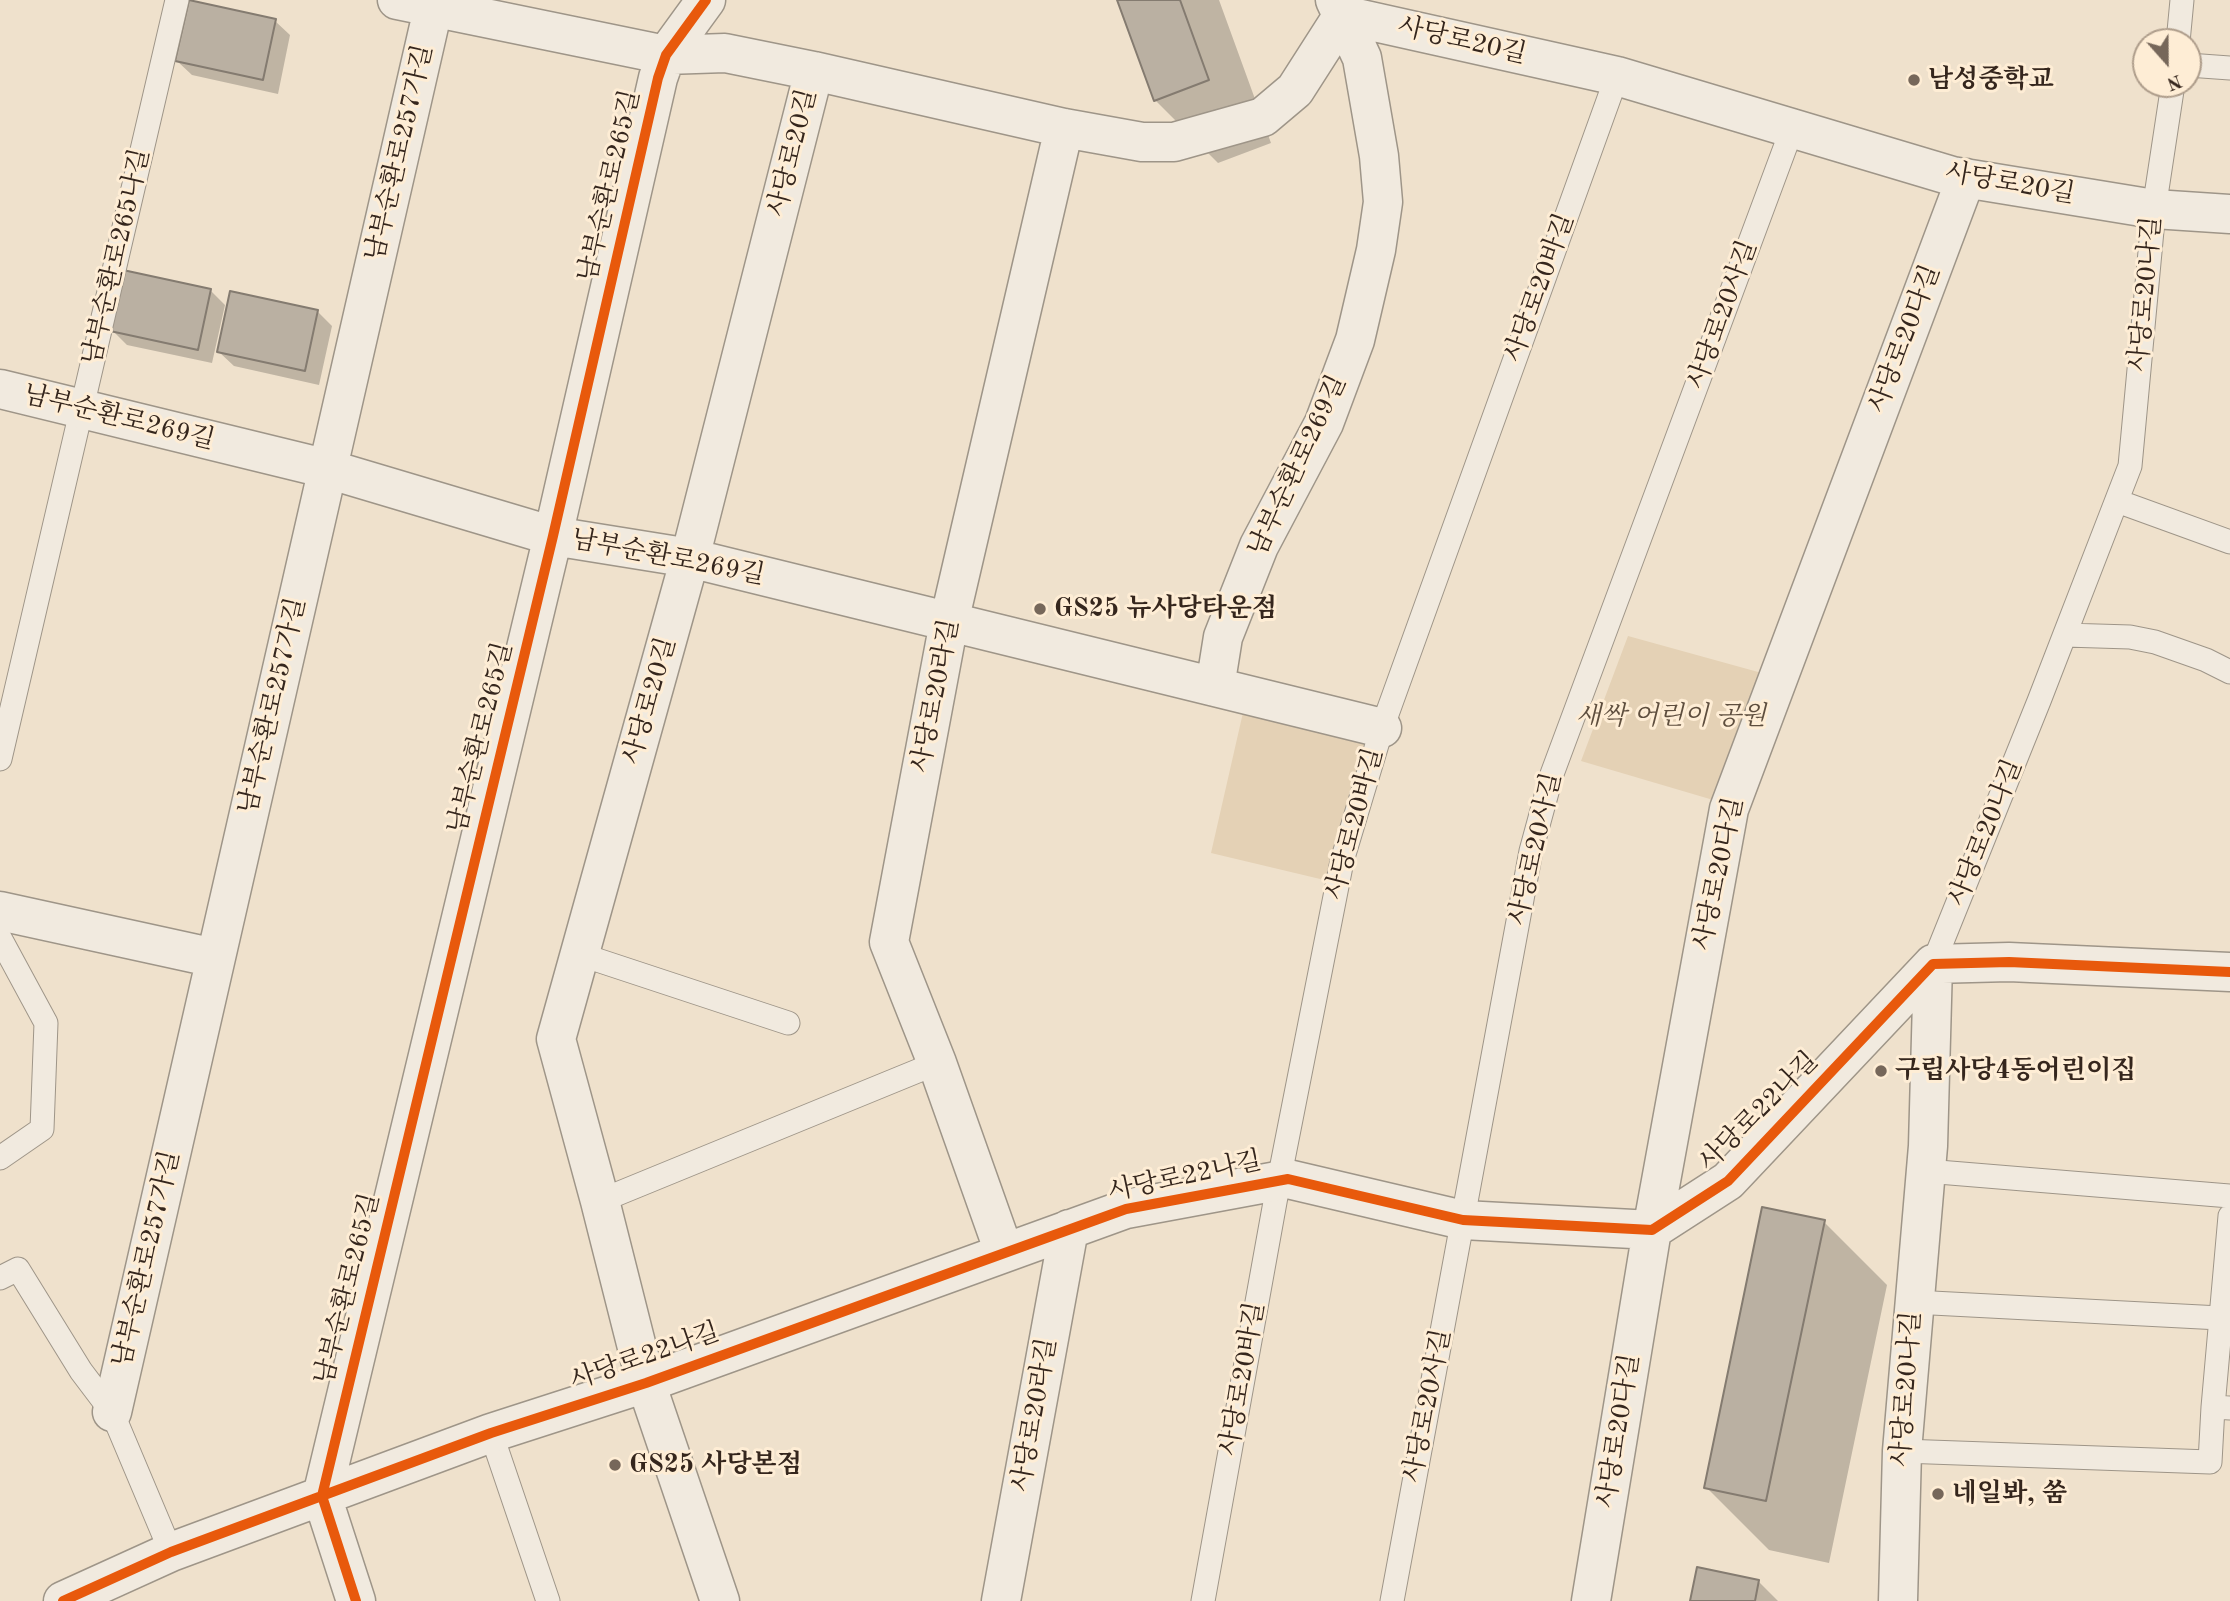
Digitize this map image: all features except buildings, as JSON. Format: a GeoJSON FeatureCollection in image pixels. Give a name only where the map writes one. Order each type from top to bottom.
{"type":"FeatureCollection","features":[{"type":"Feature","properties":{"kind":"street","name":"남부순환로265길"},"geometry":{"type":"LineString","coordinates":[[322,1496],[553,536],[658,78],[666,55],[706,0]]}},
{"type":"Feature","properties":{"kind":"street"},"geometry":{"type":"LineString","coordinates":[[422,3],[666,55],[725,53],[814,71]]}},
{"type":"Feature","properties":{"kind":"street","name":"남부순환로257가길"},"geometry":{"type":"LineString","coordinates":[[112,1412],[328,469],[422,3]]}},
{"type":"Feature","properties":{"kind":"street","name":"남부순환로269길"},"geometry":{"type":"LineString","coordinates":[[1215,687],[1223,637],[1259,546],[1324,423],[1355,340],[1376,250],[1383,202],[1379,156],[1362,58],[1339,7]]}},
{"type":"Feature","properties":{"kind":"street","name":"사당로20길"},"geometry":{"type":"LineString","coordinates":[[720,1601],[646,1383],[556,1039],[690,558],[814,71],[1064,128],[1142,142],[1174,142],[1263,117],[1295,90],[1339,7],[1617,76],[1952,176],[2154,209],[2230,214]]}},
{"type":"Feature","properties":{"kind":"street","name":"사당로20라길"},"geometry":{"type":"LineString","coordinates":[[1004,1252],[937,1063],[889,942],[949,622],[1064,128]]}},
{"type":"Feature","properties":{"kind":"street","name":"사당로20다길"},"geometry":{"type":"LineString","coordinates":[[1591,1601],[1652,1230],[1729,809],[1966,178]]}},
{"type":"Feature","properties":{"kind":"street","name":"남부순환로269길"},"geometry":{"type":"LineString","coordinates":[[0,389],[328,469],[553,536],[690,558],[1382,729]]}},
{"type":"Feature","properties":{"kind":"street"},"geometry":{"type":"LineString","coordinates":[[0,911],[215,958]]}},
{"type":"Feature","properties":{"kind":"street"},"geometry":{"type":"LineString","coordinates":[[1933,964],[2008,962],[2230,972]]}},
{"type":"Feature","properties":{"kind":"street","name":"사당로22나길"},"geometry":{"type":"LineString","coordinates":[[64,1601],[171,1552],[491,1433],[646,1383],[1126,1209],[1288,1179],[1463,1220],[1652,1230],[1728,1181],[1933,964]]}},
{"type":"Feature","properties":{"kind":"street","name":"사당로20나길"},"geometry":{"type":"LineString","coordinates":[[1898,1601],[1902,1451],[1926,1171],[1933,964]]}},
{"type":"Feature","properties":{"kind":"street","name":"사당로20라길"},"geometry":{"type":"LineString","coordinates":[[1001,1601],[1069,1229]]}},
{"type":"Feature","properties":{"kind":"street"},"geometry":{"type":"LineString","coordinates":[[322,1496],[356,1601]]}},
{"type":"Feature","properties":{"kind":"lane","name":"남부순환로265나길"},"geometry":{"type":"LineString","coordinates":[[0,759],[177,0]]}},
{"type":"Feature","properties":{"kind":"lane"},"geometry":{"type":"LineString","coordinates":[[2179,28],[2182,0]]}},
{"type":"Feature","properties":{"kind":"lane"},"geometry":{"type":"LineString","coordinates":[[2202,66],[2230,68]]}},
{"type":"Feature","properties":{"kind":"lane","name":"사당로20바길"},"geometry":{"type":"LineString","coordinates":[[1203,1601],[1279,1180],[1342,862],[1382,729],[1617,76]]}},
{"type":"Feature","properties":{"kind":"lane","name":"사당로20나길"},"geometry":{"type":"LineString","coordinates":[[1933,964],[2130,466],[2154,209],[2171,98]]}},
{"type":"Feature","properties":{"kind":"lane","name":"사당로20사길"},"geometry":{"type":"LineString","coordinates":[[1392,1601],[1531,851],[1552,775],[1792,129]]}},
{"type":"Feature","properties":{"kind":"lane"},"geometry":{"type":"LineString","coordinates":[[2117,501],[2230,542]]}},
{"type":"Feature","properties":{"kind":"lane"},"geometry":{"type":"LineString","coordinates":[[2065,635],[2130,637],[2155,642],[2206,660],[2230,672]]}},
{"type":"Feature","properties":{"kind":"lane"},"geometry":{"type":"LineString","coordinates":[[0,938],[46,1023],[42,1129],[0,1158]]}},
{"type":"Feature","properties":{"kind":"lane"},"geometry":{"type":"LineString","coordinates":[[579,954],[788,1023]]}},
{"type":"Feature","properties":{"kind":"lane"},"geometry":{"type":"LineString","coordinates":[[600,1201],[937,1063]]}},
{"type":"Feature","properties":{"kind":"lane"},"geometry":{"type":"LineString","coordinates":[[1926,1171],[2230,1196]]}},
{"type":"Feature","properties":{"kind":"lane"},"geometry":{"type":"LineString","coordinates":[[1902,1451],[2210,1462],[2221,1407],[2221,1318],[2230,1216]]}},
{"type":"Feature","properties":{"kind":"lane","name":"남부순환로257가길"},"geometry":{"type":"LineString","coordinates":[[0,1278],[18,1269],[81,1371],[112,1412],[171,1552]]}},
{"type":"Feature","properties":{"kind":"lane"},"geometry":{"type":"LineString","coordinates":[[1913,1301],[2221,1318]]}},
{"type":"Feature","properties":{"kind":"lane"},"geometry":{"type":"LineString","coordinates":[[491,1433],[548,1601]]}},
{"type":"Feature","properties":{"kind":"green space","name":"새싹 어린이 공원"},"geometry":{"type":"Polygon","coordinates":[[[1628,636],[1769,675],[1720,802],[1581,761],[1628,636]]]}},
{"type":"Feature","properties":{"kind":"green space"},"geometry":{"type":"Polygon","coordinates":[[[1247,695],[1382,728],[1337,883],[1211,853],[1247,695]]]}},
{"type":"Feature","properties":{"kind":"cycle path"},"geometry":{"type":"LineString","coordinates":[[356,1601],[322,1496],[553,536],[658,78],[666,55],[706,0]]}},
{"type":"Feature","properties":{"kind":"cycle path"},"geometry":{"type":"LineString","coordinates":[[63,1601],[171,1552],[491,1433],[646,1383],[1126,1209],[1288,1179],[1463,1220],[1652,1230],[1728,1181],[1933,964],[2009,962],[2230,972]]}},
{"type":"Feature","properties":{"kind":"place","name":"남성중학교"},"geometry":{"type":"Point","coordinates":[1914,80]}},
{"type":"Feature","properties":{"kind":"place","name":"GS25 뉴사당타운점"},"geometry":{"type":"Point","coordinates":[1040,609]}},
{"type":"Feature","properties":{"kind":"place","name":"구립사당4동어린이집"},"geometry":{"type":"Point","coordinates":[1881,1071]}},
{"type":"Feature","properties":{"kind":"place","name":"GS25 사당본점"},"geometry":{"type":"Point","coordinates":[615,1465]}},
{"type":"Feature","properties":{"kind":"place","name":"네일봐, 쑴"},"geometry":{"type":"Point","coordinates":[1938,1494]}}]}
